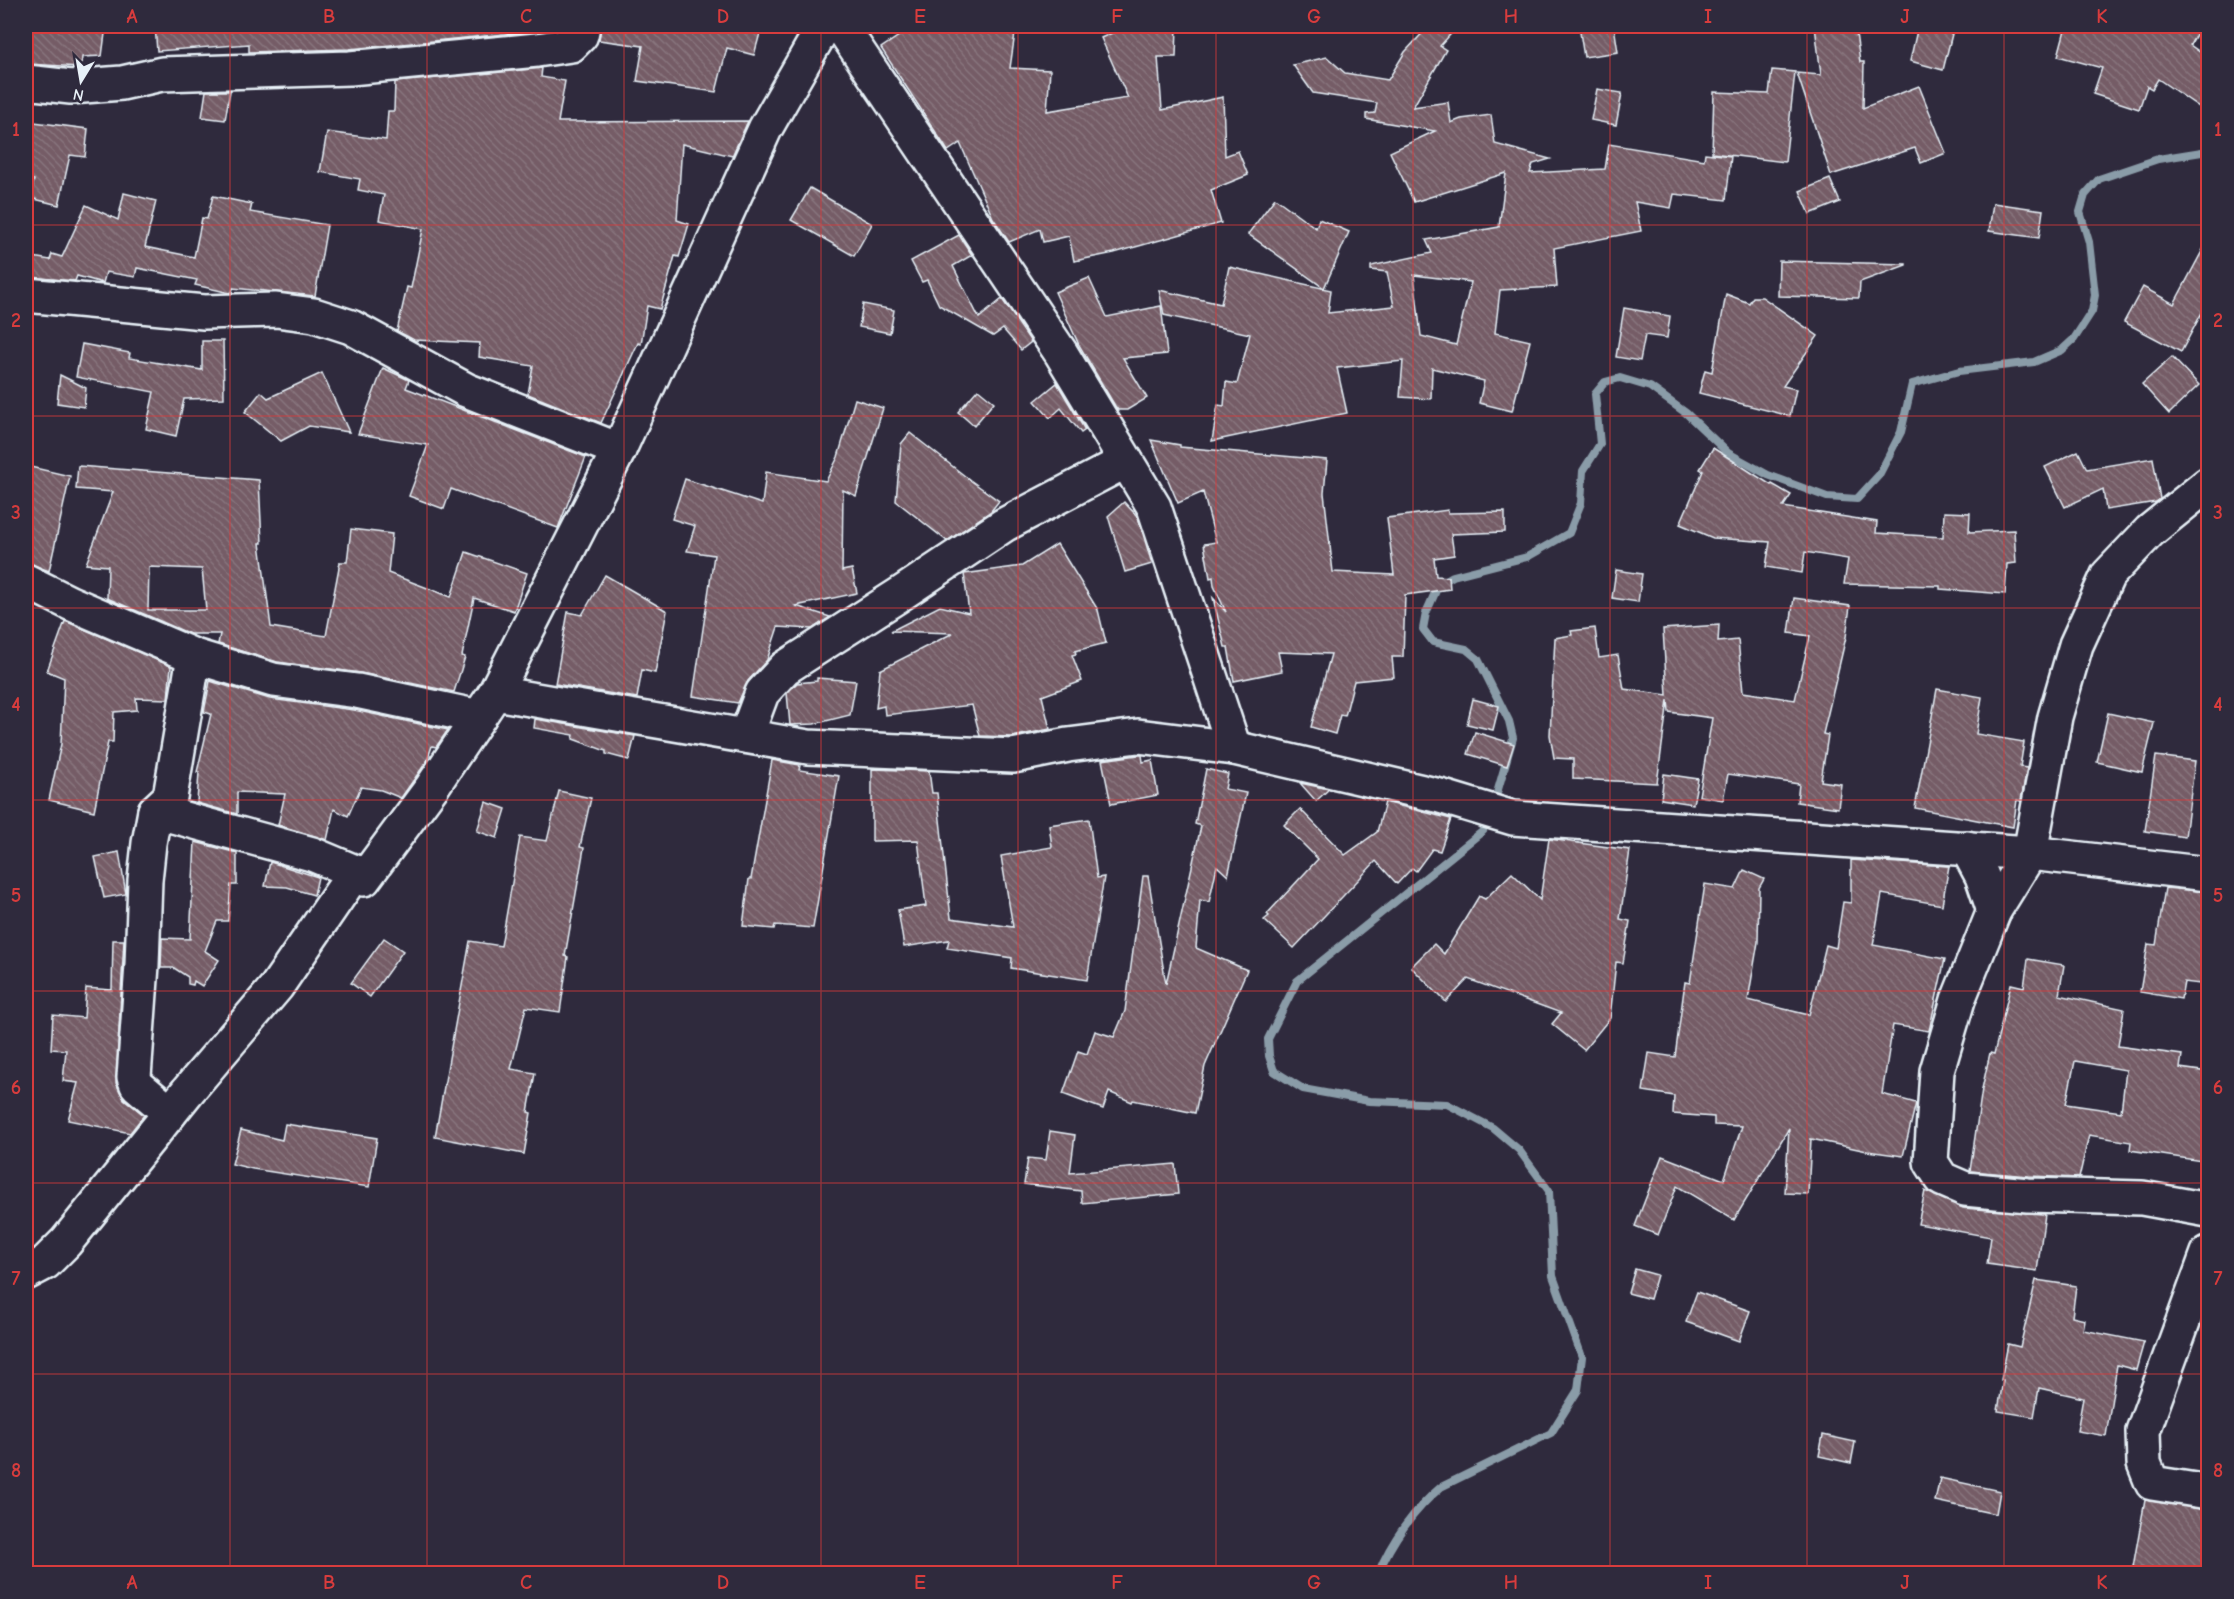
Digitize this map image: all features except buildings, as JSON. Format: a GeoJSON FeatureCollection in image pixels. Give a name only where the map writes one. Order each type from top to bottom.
{"type":"FeatureCollection","features":[{"type":"Feature","properties":{"kind":"street"},"geometry":{"type":"LineString","coordinates":[[26,82],[71,87],[122,83],[162,74],[350,68],[513,52],[572,45],[581,35],[583,26]]}},
{"type":"Feature","properties":{"kind":"street"},"geometry":{"type":"LineString","coordinates":[[155,811],[312,854],[355,872],[364,879],[432,787],[487,705],[619,450],[765,129],[824,26]]}},
{"type":"Feature","properties":{"kind":"street"},"geometry":{"type":"LineString","coordinates":[[841,26],[1061,353],[1154,507],[1234,748]]}},
{"type":"Feature","properties":{"kind":"street"},"geometry":{"type":"LineString","coordinates":[[26,295],[204,312],[276,310],[314,315],[351,327],[466,390],[619,450]]}},
{"type":"Feature","properties":{"kind":"street"},"geometry":{"type":"LineString","coordinates":[[746,736],[762,693],[785,668],[1004,525],[1126,461]]}},
{"type":"Feature","properties":{"kind":"street"},"geometry":{"type":"LineString","coordinates":[[2208,484],[2150,531],[2108,575],[2076,645],[2055,717],[2030,853],[1994,911],[1958,1000],[1937,1071],[1931,1162],[1942,1179],[1965,1189],[2028,1195],[2142,1198],[2208,1210]]}},
{"type":"Feature","properties":{"kind":"street"},"geometry":{"type":"LineString","coordinates":[[26,581],[70,603],[194,656],[273,680],[746,736],[808,747],[1012,756],[1068,745],[1138,736],[1234,748],[1440,796],[1513,818],[2030,853],[2208,874]]}},
{"type":"Feature","properties":{"kind":"street"},"geometry":{"type":"LineString","coordinates":[[170,1113],[137,1085],[134,1077],[145,880],[155,811],[171,797],[194,656]]}},
{"type":"Feature","properties":{"kind":"street"},"geometry":{"type":"LineString","coordinates":[[1967,848],[1982,876],[1994,911]]}},
{"type":"Feature","properties":{"kind":"street"},"geometry":{"type":"LineString","coordinates":[[26,1273],[45,1263],[66,1242],[277,986],[355,872]]}},
{"type":"Feature","properties":{"kind":"street"},"geometry":{"type":"LineString","coordinates":[[2208,1253],[2143,1431],[2144,1463],[2152,1483],[2208,1492]]}},
{"type":"Feature","properties":{"kind":"waterway"},"geometry":{"type":"LineString","coordinates":[[1497,793],[1513,738],[1509,721],[1478,659],[1466,649],[1433,642],[1423,629],[1426,613],[1439,584],[1453,576],[1527,557],[1569,533],[1581,503],[1583,471],[1600,444],[1595,394],[1605,382],[1620,378],[1650,387],[1686,413],[1728,453],[1768,475],[1827,497],[1857,499],[1879,475],[1901,432],[1912,384],[1959,371],[2034,362],[2062,350],[2074,339],[2092,311],[2095,295],[2089,242],[2080,212],[2085,195],[2099,179],[2158,159],[2208,151]]}},
{"type":"Feature","properties":{"kind":"waterway"},"geometry":{"type":"LineString","coordinates":[[1378,1574],[1397,1538],[1431,1496],[1441,1487],[1551,1433],[1578,1390],[1582,1357],[1553,1276],[1549,1191],[1519,1150],[1493,1128],[1447,1104],[1369,1101],[1303,1089],[1274,1071],[1269,1056],[1268,1039],[1297,981],[1483,831]]}}]}
